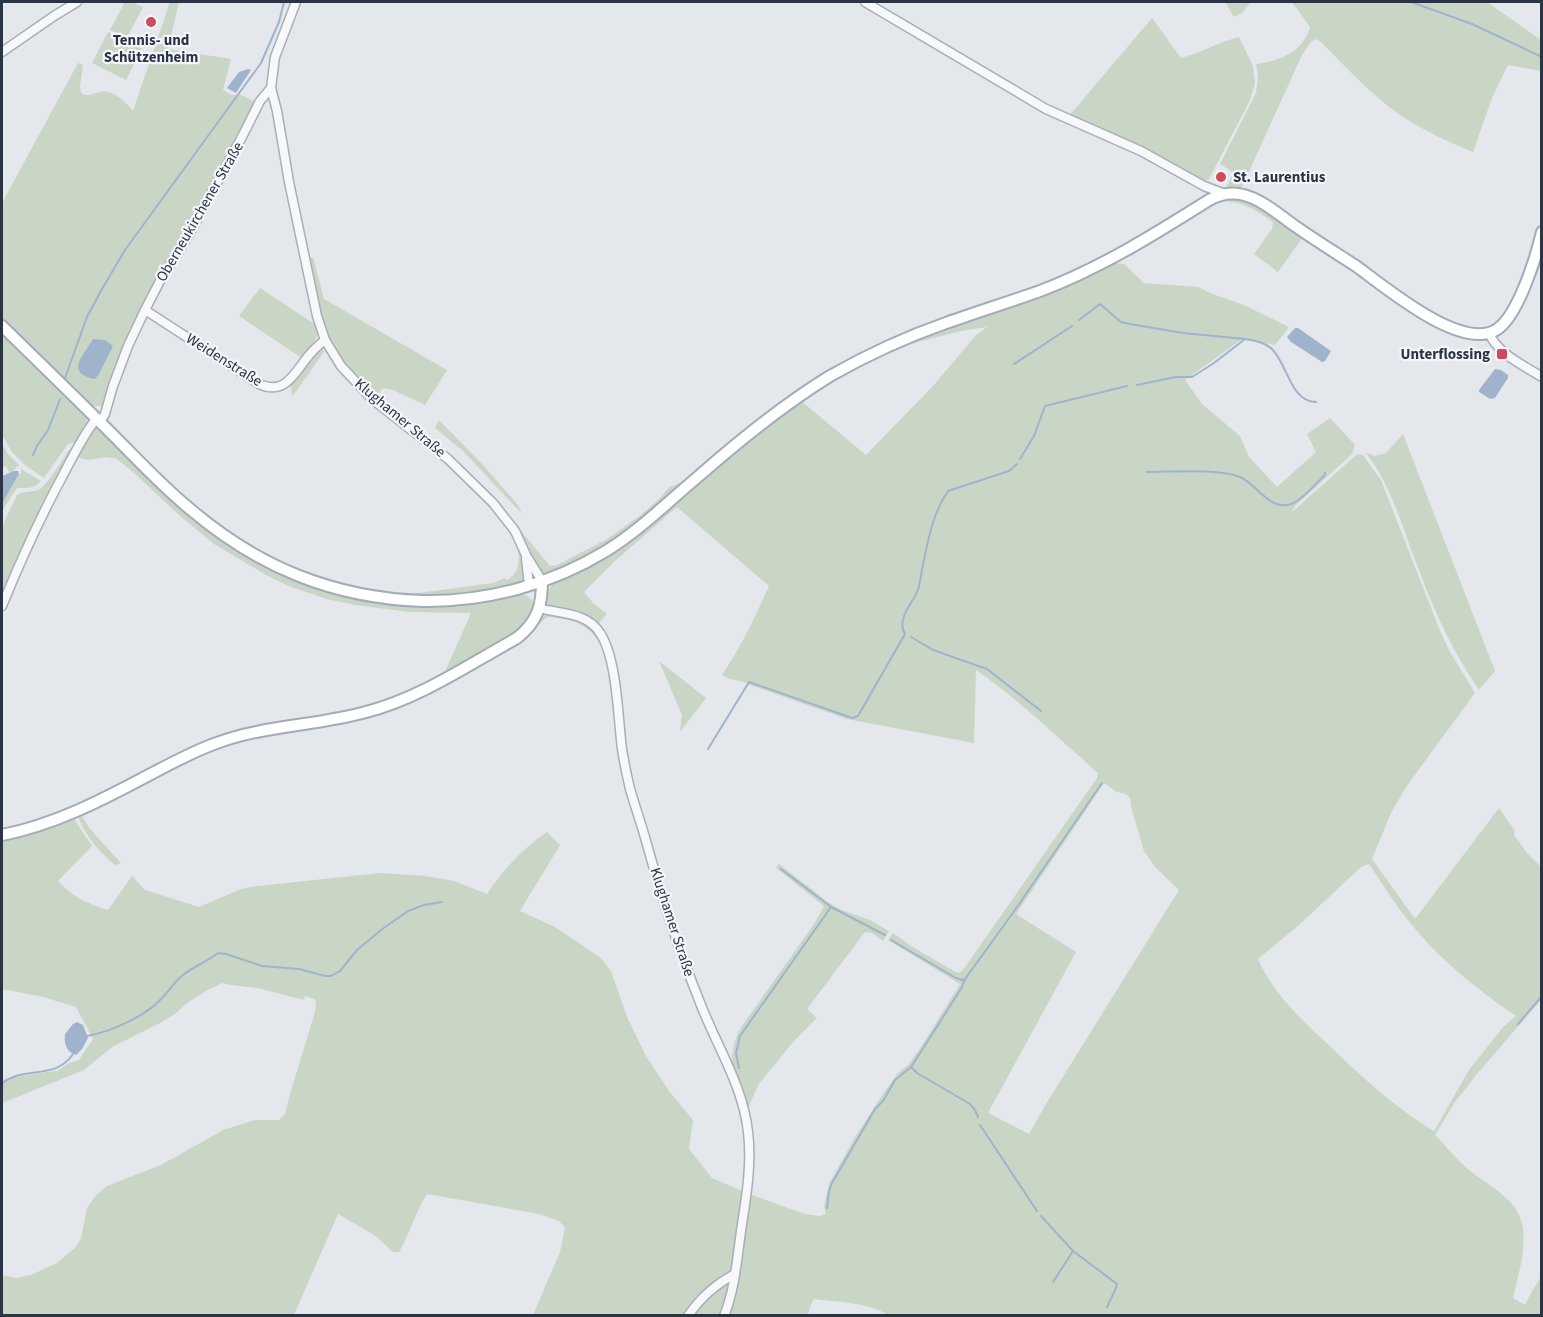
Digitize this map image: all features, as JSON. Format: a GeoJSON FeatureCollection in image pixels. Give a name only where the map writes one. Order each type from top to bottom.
{"type":"FeatureCollection","features":[{"type":"Feature","properties":{"kind":"main road"},"geometry":{"type":"LineString","coordinates":[[2,326],[169,490],[206,523],[246,551],[263,561],[306,579],[346,591],[433,601],[471,598],[529,585],[568,571],[619,542],[764,421],[834,374],[880,349],[909,337],[1040,291],[1101,264],[1209,200],[1225,194],[1244,195],[1262,203],[1419,312],[1466,333],[1490,333],[1505,322],[1533,264],[1542,232]]}},
{"type":"Feature","properties":{"kind":"main road"},"geometry":{"type":"LineString","coordinates":[[2,835],[74,812],[190,754],[225,740],[265,729],[355,715],[396,702],[439,682],[517,638],[531,624],[539,608],[542,600],[542,581]]}},
{"type":"Feature","properties":{"kind":"main road"},"geometry":{"type":"LineString","coordinates":[[529,585],[539,608]]}},
{"type":"Feature","properties":{"kind":"street"},"geometry":{"type":"LineString","coordinates":[[2,52],[77,2]]}},
{"type":"Feature","properties":{"kind":"street","name":"Oberneukirchener Straße"},"geometry":{"type":"LineString","coordinates":[[2,606],[23,555],[78,446],[105,414],[113,386],[145,310],[191,231],[260,101],[271,88],[274,57],[296,2]]}},
{"type":"Feature","properties":{"kind":"street"},"geometry":{"type":"LineString","coordinates":[[865,2],[1053,112],[1141,151],[1204,186],[1225,194]]}},
{"type":"Feature","properties":{"kind":"street","name":"Klughamer Straße"},"geometry":{"type":"LineString","coordinates":[[271,88],[317,316],[325,340],[341,366],[372,399],[448,459],[493,503],[515,531],[542,581]]}},
{"type":"Feature","properties":{"kind":"street"},"geometry":{"type":"LineString","coordinates":[[1204,186],[1209,200]]}},
{"type":"Feature","properties":{"kind":"street","name":"Weidenstraße"},"geometry":{"type":"LineString","coordinates":[[145,310],[259,384],[268,387],[277,387],[286,383],[310,353],[325,340]]}},
{"type":"Feature","properties":{"kind":"street"},"geometry":{"type":"LineString","coordinates":[[1490,333],[1493,341],[1504,353],[1542,377]]}},
{"type":"Feature","properties":{"kind":"street","name":"Klughamer Straße"},"geometry":{"type":"LineString","coordinates":[[526,555],[529,585]]}},
{"type":"Feature","properties":{"kind":"street","name":"Klughamer Straße"},"geometry":{"type":"LineString","coordinates":[[539,608],[570,614],[588,621],[604,640],[612,665],[622,749],[630,787],[658,883],[686,969],[741,1098],[750,1152],[735,1274],[724,1316]]}},
{"type":"Feature","properties":{"kind":"street"},"geometry":{"type":"LineString","coordinates":[[688,1316],[704,1295],[735,1274]]}},
{"type":"Feature","properties":{"kind":"green space"},"geometry":{"type":"Polygon","coordinates":[[[125,2],[132,2],[143,7],[127,38],[110,30],[125,2]]]}},
{"type":"Feature","properties":{"kind":"green space"},"geometry":{"type":"Polygon","coordinates":[[[170,2],[179,2],[168,49],[231,59],[223,90],[231,95],[241,95],[256,102],[136,322],[107,387],[102,406],[93,406],[86,402],[2,318],[2,203],[78,63],[83,65],[81,93],[88,95],[105,91],[113,93],[133,111],[170,2]]]}},
{"type":"Feature","properties":{"kind":"green space"},"geometry":{"type":"Polygon","coordinates":[[[1225,2],[1251,2],[1242,13],[1234,17],[1225,2]]]}},
{"type":"Feature","properties":{"kind":"green space"},"geometry":{"type":"Polygon","coordinates":[[[1292,2],[1487,2],[1541,40],[1541,71],[1508,65],[1492,98],[1473,152],[1403,117],[1370,91],[1320,41],[1315,39],[1302,55],[1241,189],[1225,189],[1234,173],[1220,164],[1256,93],[1258,76],[1256,64],[1282,58],[1296,49],[1307,36],[1310,27],[1292,2]]]}},
{"type":"Feature","properties":{"kind":"green space"},"geometry":{"type":"Polygon","coordinates":[[[1152,18],[1181,58],[1239,37],[1253,66],[1255,83],[1250,100],[1209,179],[1205,181],[1135,144],[1069,116],[1152,18]]]}},
{"type":"Feature","properties":{"kind":"green space"},"geometry":{"type":"Polygon","coordinates":[[[108,32],[142,49],[126,80],[92,63],[108,32]]]}},
{"type":"Feature","properties":{"kind":"green space"},"geometry":{"type":"Polygon","coordinates":[[[1225,198],[1240,199],[1257,205],[1303,237],[1278,272],[1254,254],[1272,229],[1273,222],[1253,209],[1230,202],[1225,198]]]}},
{"type":"Feature","properties":{"kind":"green space"},"geometry":{"type":"Polygon","coordinates":[[[308,256],[313,258],[324,299],[447,370],[425,405],[393,390],[383,388],[375,398],[339,358],[329,344],[321,324],[308,256]]]}},
{"type":"Feature","properties":{"kind":"green space"},"geometry":{"type":"Polygon","coordinates":[[[1111,263],[1124,264],[1144,283],[1199,287],[1244,305],[1289,327],[1275,345],[1242,339],[1185,380],[1202,404],[1240,436],[1249,457],[1277,487],[1316,452],[1307,434],[1330,418],[1355,445],[1352,454],[1295,506],[1292,512],[1355,456],[1363,455],[1381,480],[1440,631],[1475,693],[1406,787],[1391,813],[1372,859],[1415,919],[1499,808],[1515,831],[1514,835],[1541,867],[1541,1000],[1455,1102],[1435,1135],[1464,1165],[1502,1194],[1516,1209],[1523,1229],[1523,1246],[1513,1298],[1525,1305],[1541,1277],[1541,1315],[889,1316],[863,1305],[814,1299],[808,1315],[533,1315],[560,1252],[565,1228],[559,1221],[539,1214],[427,1194],[399,1252],[393,1252],[376,1236],[338,1214],[294,1315],[2,1315],[2,1275],[16,1278],[31,1275],[57,1263],[76,1247],[81,1238],[87,1208],[96,1195],[107,1186],[161,1165],[223,1130],[255,1120],[279,1120],[285,1114],[315,1012],[316,1000],[305,996],[304,1000],[258,988],[223,983],[209,989],[160,1023],[112,1047],[84,1070],[2,1103],[2,1084],[10,1078],[57,1071],[79,1060],[93,1039],[76,1007],[43,997],[2,989],[2,838],[72,816],[92,846],[58,881],[81,899],[108,910],[132,876],[145,890],[199,907],[249,887],[380,873],[426,876],[454,881],[487,894],[514,860],[547,832],[560,845],[520,911],[555,927],[601,958],[611,971],[627,1017],[646,1056],[669,1091],[693,1120],[689,1149],[712,1178],[805,1214],[819,1216],[826,1214],[824,1207],[829,1184],[855,1137],[898,1073],[908,1065],[921,1047],[960,984],[888,940],[893,933],[954,971],[959,973],[963,970],[1097,778],[1098,773],[1024,707],[976,670],[974,743],[847,719],[722,675],[742,643],[769,586],[677,507],[614,562],[584,592],[607,614],[594,629],[606,653],[589,630],[576,622],[548,617],[538,624],[550,607],[547,596],[557,581],[605,558],[634,537],[690,487],[800,400],[866,455],[933,386],[976,335],[987,327],[961,331],[891,349],[1111,263]],[[1104,783],[1016,914],[1076,952],[988,1113],[1029,1134],[1179,890],[1155,867],[1144,851],[1130,798],[1104,783]],[[1369,864],[1361,867],[1298,926],[1258,959],[1282,997],[1312,1029],[1382,1094],[1434,1131],[1469,1070],[1503,1027],[1516,1016],[1464,977],[1427,943],[1398,907],[1369,864]]]}},
{"type":"Feature","properties":{"kind":"green space"},"geometry":{"type":"Polygon","coordinates":[[[260,288],[316,325],[316,339],[302,358],[239,316],[260,288]]]}},
{"type":"Feature","properties":{"kind":"green space"},"geometry":{"type":"Polygon","coordinates":[[[2,329],[87,416],[87,424],[83,433],[76,442],[68,444],[44,478],[26,466],[11,451],[2,434],[2,329]]]}},
{"type":"Feature","properties":{"kind":"green space"},"geometry":{"type":"Polygon","coordinates":[[[322,347],[324,352],[292,397],[291,385],[314,353],[322,347]]]}},
{"type":"Feature","properties":{"kind":"green space"},"geometry":{"type":"Polygon","coordinates":[[[439,420],[483,465],[518,505],[522,514],[463,451],[435,428],[439,420]]]}},
{"type":"Feature","properties":{"kind":"green space"},"geometry":{"type":"Polygon","coordinates":[[[93,428],[101,428],[182,509],[218,539],[282,575],[309,585],[446,606],[476,603],[520,593],[532,600],[532,614],[523,626],[503,642],[444,674],[471,613],[409,612],[355,605],[327,599],[291,587],[266,575],[214,544],[117,459],[107,457],[87,460],[77,457],[93,428]]]}},
{"type":"Feature","properties":{"kind":"green space"},"geometry":{"type":"Polygon","coordinates":[[[1403,434],[1495,671],[1479,690],[1445,632],[1390,493],[1365,452],[1374,456],[1386,453],[1403,434]]]}},
{"type":"Feature","properties":{"kind":"green space"},"geometry":{"type":"Polygon","coordinates":[[[2,444],[19,465],[10,474],[6,466],[2,467],[2,444]]]}},
{"type":"Feature","properties":{"kind":"green space"},"geometry":{"type":"Polygon","coordinates":[[[69,450],[72,450],[19,554],[2,596],[2,527],[17,495],[40,489],[69,450]]]}},
{"type":"Feature","properties":{"kind":"green space"},"geometry":{"type":"Polygon","coordinates":[[[21,469],[41,481],[33,487],[17,488],[2,511],[2,504],[21,474],[21,469]]]}},
{"type":"Feature","properties":{"kind":"green space"},"geometry":{"type":"Polygon","coordinates":[[[691,476],[622,534],[591,553],[554,571],[540,572],[525,540],[512,520],[550,566],[557,565],[607,539],[641,515],[669,487],[691,476]]]}},
{"type":"Feature","properties":{"kind":"green space"},"geometry":{"type":"Polygon","coordinates":[[[517,542],[525,570],[524,578],[519,582],[484,591],[455,595],[403,595],[494,583],[504,578],[507,580],[512,577],[517,568],[519,558],[517,542]]]}},
{"type":"Feature","properties":{"kind":"green space"},"geometry":{"type":"Polygon","coordinates":[[[659,661],[706,698],[680,732],[682,715],[659,661]]]}},
{"type":"Feature","properties":{"kind":"green space"},"geometry":{"type":"Polygon","coordinates":[[[80,813],[90,829],[121,863],[115,865],[93,842],[80,822],[78,815],[80,813]]]}},
{"type":"Feature","properties":{"kind":"green space"},"geometry":{"type":"Polygon","coordinates":[[[779,864],[841,910],[870,920],[889,931],[883,941],[872,933],[865,932],[807,1009],[817,1018],[793,1042],[759,1084],[747,1110],[733,1070],[735,1041],[740,1029],[814,924],[824,906],[776,868],[779,864]]]}},
{"type":"Feature","properties":{"kind":"water"},"geometry":{"type":"Polygon","coordinates":[[[251,70],[236,93],[227,88],[239,72],[251,70]]]}},
{"type":"Feature","properties":{"kind":"water"},"geometry":{"type":"Polygon","coordinates":[[[1295,328],[1331,351],[1325,361],[1322,362],[1291,342],[1287,337],[1295,328]]]}},
{"type":"Feature","properties":{"kind":"water"},"geometry":{"type":"Polygon","coordinates":[[[93,339],[105,340],[113,346],[95,379],[86,376],[78,368],[93,339]]]}},
{"type":"Feature","properties":{"kind":"water"},"geometry":{"type":"Polygon","coordinates":[[[1495,369],[1501,370],[1508,375],[1508,378],[1495,398],[1490,399],[1479,390],[1495,369]]]}},
{"type":"Feature","properties":{"kind":"water"},"geometry":{"type":"Polygon","coordinates":[[[18,471],[19,474],[2,504],[2,476],[18,471]]]}},
{"type":"Feature","properties":{"kind":"water"},"geometry":{"type":"Polygon","coordinates":[[[77,1022],[83,1025],[88,1038],[76,1055],[65,1044],[65,1034],[77,1022]]]}},
{"type":"Feature","properties":{"kind":"waterway"},"geometry":{"type":"LineString","coordinates":[[65,378],[87,317],[102,289],[125,250],[261,63],[279,22],[284,2]]}},
{"type":"Feature","properties":{"kind":"waterway"},"geometry":{"type":"LineString","coordinates":[[1411,2],[1472,24],[1542,57]]}},
{"type":"Feature","properties":{"kind":"waterway"},"geometry":{"type":"LineString","coordinates":[[1535,276],[1542,257]]}},
{"type":"Feature","properties":{"kind":"waterway"},"geometry":{"type":"LineString","coordinates":[[1079,320],[1100,304],[1121,322],[1183,333],[1245,339]]}},
{"type":"Feature","properties":{"kind":"waterway"},"geometry":{"type":"LineString","coordinates":[[1014,364],[1072,326]]}},
{"type":"Feature","properties":{"kind":"waterway"},"geometry":{"type":"LineString","coordinates":[[1137,385],[1176,377],[1192,377],[1245,339],[1263,343],[1272,349],[1300,396],[1316,402]]}},
{"type":"Feature","properties":{"kind":"waterway"},"geometry":{"type":"LineString","coordinates":[[1020,459],[1034,436],[1045,406],[1127,386]]}},
{"type":"Feature","properties":{"kind":"waterway"},"geometry":{"type":"LineString","coordinates":[[33,455],[48,430],[60,399]]}},
{"type":"Feature","properties":{"kind":"waterway"},"geometry":{"type":"LineString","coordinates":[[708,749],[749,682],[852,718],[858,716],[905,634],[903,619],[918,590],[931,528],[948,491],[1009,471],[1017,464]]}},
{"type":"Feature","properties":{"kind":"waterway"},"geometry":{"type":"LineString","coordinates":[[1147,472],[1207,471],[1231,474],[1246,480],[1268,499],[1280,505],[1292,504],[1302,497],[1325,473]]}},
{"type":"Feature","properties":{"kind":"waterway"},"geometry":{"type":"LineString","coordinates":[[911,637],[933,650],[987,669],[1041,711]]}},
{"type":"Feature","properties":{"kind":"waterway"},"geometry":{"type":"LineString","coordinates":[[891,940],[956,978],[965,979],[1102,783]]}},
{"type":"Feature","properties":{"kind":"waterway"},"geometry":{"type":"LineString","coordinates":[[781,869],[831,907],[885,935]]}},
{"type":"Feature","properties":{"kind":"waterway"},"geometry":{"type":"LineString","coordinates":[[87,1036],[117,1027],[137,1017],[161,999],[183,975],[218,953],[262,966],[299,969],[331,976],[340,971],[357,950],[408,911],[442,902]]}},
{"type":"Feature","properties":{"kind":"waterway"},"geometry":{"type":"LineString","coordinates":[[739,1068],[736,1053],[740,1036],[831,907]]}},
{"type":"Feature","properties":{"kind":"waterway"},"geometry":{"type":"LineString","coordinates":[[827,1208],[832,1183],[875,1109],[883,1101],[895,1080],[911,1067],[965,979]]}},
{"type":"Feature","properties":{"kind":"waterway"},"geometry":{"type":"LineString","coordinates":[[1518,1024],[1542,996]]}},
{"type":"Feature","properties":{"kind":"waterway"},"geometry":{"type":"LineString","coordinates":[[2,1083],[20,1075],[58,1067],[73,1054]]}},
{"type":"Feature","properties":{"kind":"waterway"},"geometry":{"type":"LineString","coordinates":[[911,1067],[917,1073],[970,1104],[978,1117]]}},
{"type":"Feature","properties":{"kind":"waterway"},"geometry":{"type":"LineString","coordinates":[[980,1125],[1037,1211]]}},
{"type":"Feature","properties":{"kind":"waterway"},"geometry":{"type":"LineString","coordinates":[[1041,1216],[1073,1251],[1053,1282]]}},
{"type":"Feature","properties":{"kind":"waterway"},"geometry":{"type":"LineString","coordinates":[[1073,1251],[1117,1284],[1107,1307]]}},
{"type":"Feature","properties":{"kind":"place","name":"Tennis- und Schützenheim"},"geometry":{"type":"Point","coordinates":[151,22]}},
{"type":"Feature","properties":{"kind":"place","name":"St. Laurentius"},"geometry":{"type":"Point","coordinates":[1221,177]}},
{"type":"Feature","properties":{"kind":"place","name":"Unterflossing"},"geometry":{"type":"Point","coordinates":[1502,354]}}]}
